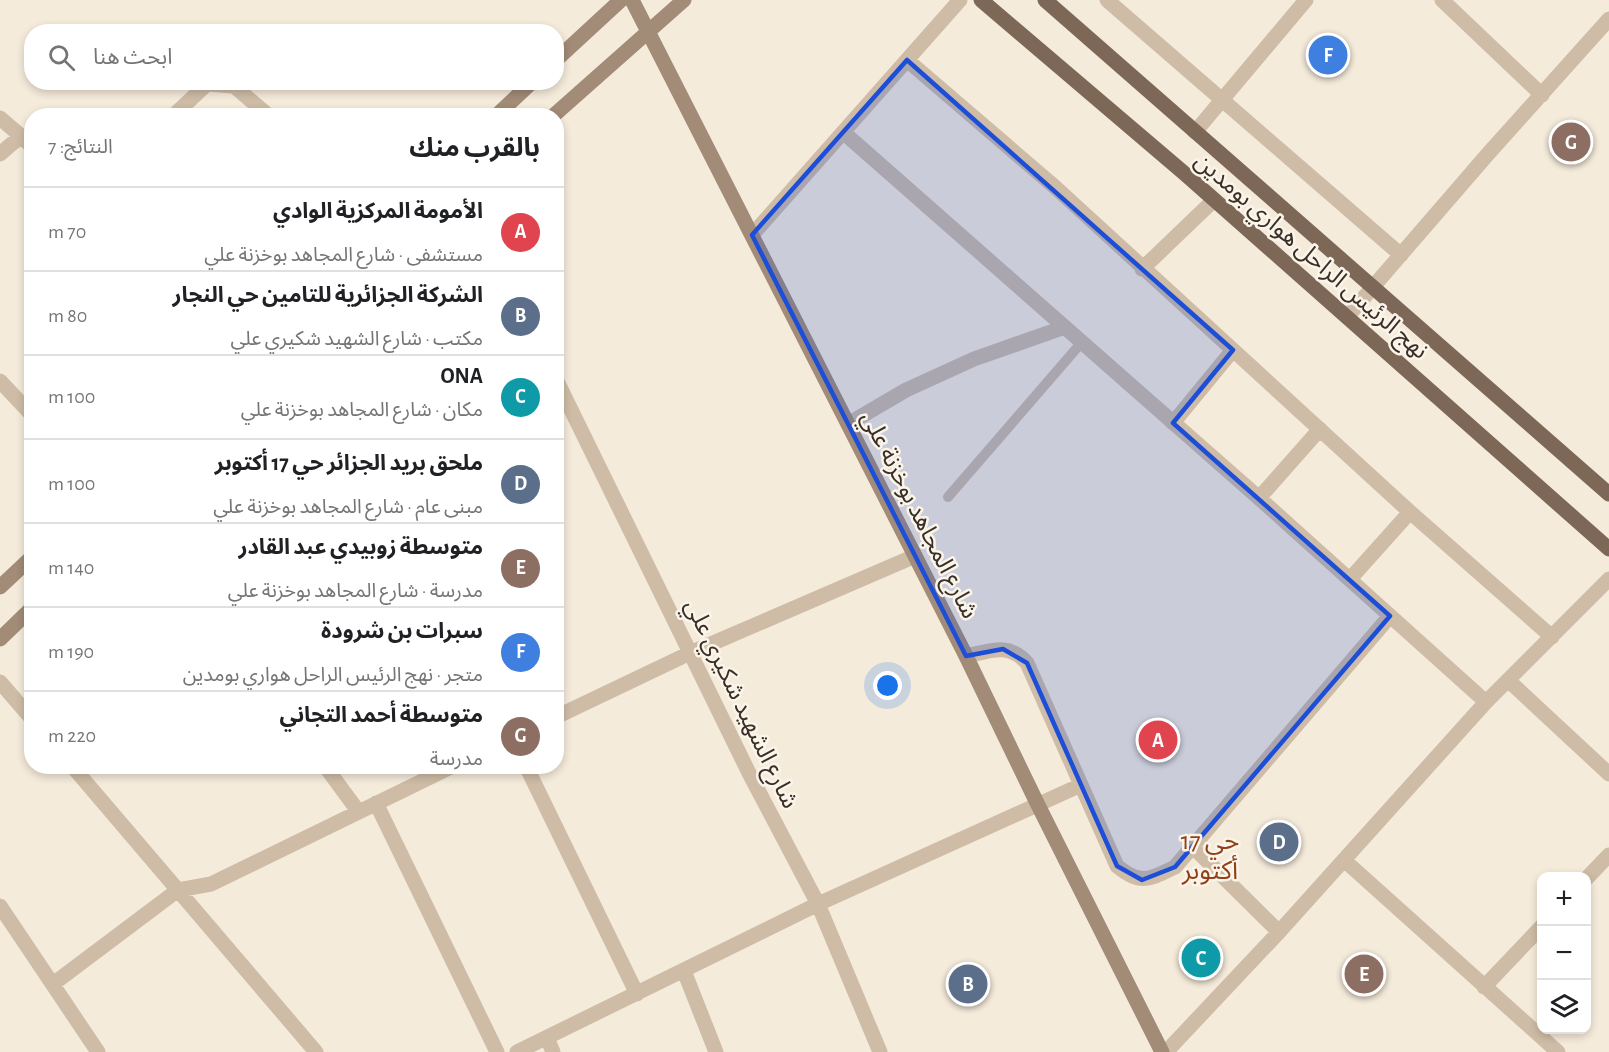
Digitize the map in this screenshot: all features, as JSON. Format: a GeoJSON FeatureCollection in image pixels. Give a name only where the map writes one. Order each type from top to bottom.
{"type":"FeatureCollection","features":[{"type":"Feature","properties":{"kind":"main road","name":"نهج الرئيس الراحل هواري بومدين"},"geometry":{"type":"LineString","coordinates":[[981,0],[1214,200],[1609,549]]}},
{"type":"Feature","properties":{"kind":"main road","name":"نهج الرئيس الراحل هواري بومدين"},"geometry":{"type":"LineString","coordinates":[[1045,0],[1372,289],[1609,494]]}},
{"type":"Feature","properties":{"kind":"street"},"geometry":{"type":"LineString","coordinates":[[564,53],[621,0]]}},
{"type":"Feature","properties":{"kind":"street","name":"شارع المجاهد بوخزنة علي"},"geometry":{"type":"LineString","coordinates":[[632,0],[966,656],[1162,1052]]}},
{"type":"Feature","properties":{"kind":"street"},"geometry":{"type":"LineString","coordinates":[[562,108],[684,0]]}},
{"type":"Feature","properties":{"kind":"street"},"geometry":{"type":"LineString","coordinates":[[752,235],[960,0]]}},
{"type":"Feature","properties":{"kind":"street"},"geometry":{"type":"LineString","coordinates":[[1107,0],[1401,255]]}},
{"type":"Feature","properties":{"kind":"street"},"geometry":{"type":"LineString","coordinates":[[1195,132],[1306,0]]}},
{"type":"Feature","properties":{"kind":"street"},"geometry":{"type":"LineString","coordinates":[[1442,0],[1542,95]]}},
{"type":"Feature","properties":{"kind":"street"},"geometry":{"type":"LineString","coordinates":[[1347,317],[1487,155],[1609,20]]}},
{"type":"Feature","properties":{"kind":"street"},"geometry":{"type":"LineString","coordinates":[[907,60],[1054,188],[1410,512],[1552,637]]}},
{"type":"Feature","properties":{"kind":"street"},"geometry":{"type":"LineString","coordinates":[[181,108],[200,90]]}},
{"type":"Feature","properties":{"kind":"street"},"geometry":{"type":"LineString","coordinates":[[239,90],[260,108]]}},
{"type":"Feature","properties":{"kind":"street"},"geometry":{"type":"LineString","coordinates":[[504,108],[524,90]]}},
{"type":"Feature","properties":{"kind":"street"},"geometry":{"type":"LineString","coordinates":[[0,118],[24,139]]}},
{"type":"Feature","properties":{"kind":"street"},"geometry":{"type":"LineString","coordinates":[[843,132],[1350,579],[1486,702]]}},
{"type":"Feature","properties":{"kind":"street"},"geometry":{"type":"LineString","coordinates":[[0,154],[24,142]]}},
{"type":"Feature","properties":{"kind":"street"},"geometry":{"type":"LineString","coordinates":[[1142,269],[1214,200]]}},
{"type":"Feature","properties":{"kind":"street"},"geometry":{"type":"LineString","coordinates":[[848,424],[906,390],[964,363],[1065,327]]}},
{"type":"Feature","properties":{"kind":"street"},"geometry":{"type":"LineString","coordinates":[[1173,423],[1233,350]]}},
{"type":"Feature","properties":{"kind":"street"},"geometry":{"type":"LineString","coordinates":[[0,381],[24,406]]}},
{"type":"Feature","properties":{"kind":"street","name":"شارع الشهيد شكيري علي"},"geometry":{"type":"LineString","coordinates":[[564,395],[749,773],[818,904],[880,1052]]}},
{"type":"Feature","properties":{"kind":"street"},"geometry":{"type":"LineString","coordinates":[[1258,498],[1320,429]]}},
{"type":"Feature","properties":{"kind":"street"},"geometry":{"type":"LineString","coordinates":[[1350,579],[1410,512]]}},
{"type":"Feature","properties":{"kind":"street"},"geometry":{"type":"LineString","coordinates":[[564,713],[690,652],[915,556]]}},
{"type":"Feature","properties":{"kind":"street"},"geometry":{"type":"LineString","coordinates":[[0,587],[24,564]]}},
{"type":"Feature","properties":{"kind":"street"},"geometry":{"type":"LineString","coordinates":[[1167,1052],[1280,932],[1486,702],[1609,579]]}},
{"type":"Feature","properties":{"kind":"street"},"geometry":{"type":"LineString","coordinates":[[0,639],[24,616]]}},
{"type":"Feature","properties":{"kind":"street"},"geometry":{"type":"LineString","coordinates":[[966,656],[1003,649],[1012,650],[1027,663],[1117,866],[1129,876],[1142,880],[1152,878],[1175,867],[1390,616]]}},
{"type":"Feature","properties":{"kind":"street"},"geometry":{"type":"LineString","coordinates":[[1508,680],[1609,774]]}},
{"type":"Feature","properties":{"kind":"street"},"geometry":{"type":"LineString","coordinates":[[0,682],[24,710]]}},
{"type":"Feature","properties":{"kind":"street"},"geometry":{"type":"LineString","coordinates":[[79,774],[316,1052]]}},
{"type":"Feature","properties":{"kind":"street"},"geometry":{"type":"LineString","coordinates":[[331,774],[358,811]]}},
{"type":"Feature","properties":{"kind":"street"},"geometry":{"type":"LineString","coordinates":[[53,984],[178,890],[211,884],[436,774]]}},
{"type":"Feature","properties":{"kind":"street"},"geometry":{"type":"LineString","coordinates":[[530,774],[637,994]]}},
{"type":"Feature","properties":{"kind":"street"},"geometry":{"type":"LineString","coordinates":[[517,1052],[550,1045],[637,994],[818,904],[1081,785]]}},
{"type":"Feature","properties":{"kind":"street"},"geometry":{"type":"LineString","coordinates":[[376,803],[497,1052]]}},
{"type":"Feature","properties":{"kind":"street"},"geometry":{"type":"LineString","coordinates":[[1192,847],[1280,932]]}},
{"type":"Feature","properties":{"kind":"street"},"geometry":{"type":"LineString","coordinates":[[1591,875],[1609,855]]}},
{"type":"Feature","properties":{"kind":"street"},"geometry":{"type":"LineString","coordinates":[[1344,860],[1558,1052]]}},
{"type":"Feature","properties":{"kind":"street"},"geometry":{"type":"LineString","coordinates":[[0,906],[98,1052]]}},
{"type":"Feature","properties":{"kind":"street"},"geometry":{"type":"LineString","coordinates":[[1484,987],[1537,931]]}},
{"type":"Feature","properties":{"kind":"street"},"geometry":{"type":"LineString","coordinates":[[684,971],[716,1052]]}},
{"type":"Feature","properties":{"kind":"lane"},"geometry":{"type":"LineString","coordinates":[[948,497],[1082,342]]}},
{"type":"Feature","properties":{"kind":"highlighted area"},"geometry":{"type":"Polygon","coordinates":[[[907,60],[1233,350],[1173,423],[1390,616],[1175,867],[1142,880],[1117,866],[1027,663],[1003,649],[966,656],[752,235],[907,60]]]}},
{"type":"Feature","properties":{"kind":"place","name":"سبرات بن شرودة"},"geometry":{"type":"Point","coordinates":[1328,55]}},
{"type":"Feature","properties":{"kind":"place","name":"متوسطة أحمد التجاني"},"geometry":{"type":"Point","coordinates":[1571,142]}},
{"type":"Feature","properties":{"kind":"place","name":"الأمومة المركزية الوادي"},"geometry":{"type":"Point","coordinates":[1158,740]}},
{"type":"Feature","properties":{"kind":"place","name":"ملحق بريد الجزائر حي 17 أكتوبر"},"geometry":{"type":"Point","coordinates":[1279,842]}},
{"type":"Feature","properties":{"kind":"place","name":"ONA"},"geometry":{"type":"Point","coordinates":[1201,958]}},
{"type":"Feature","properties":{"kind":"place","name":"متوسطة زوبيدي عبد القادر"},"geometry":{"type":"Point","coordinates":[1364,974]}},
{"type":"Feature","properties":{"kind":"place","name":"الشركة الجزائرية للتامين حي النجار"},"geometry":{"type":"Point","coordinates":[968,984]}},
{"type":"Feature","properties":{"kind":"district","name":"حي 17 أكتوبر"},"geometry":{"type":"Point","coordinates":[1210,856]}}]}
